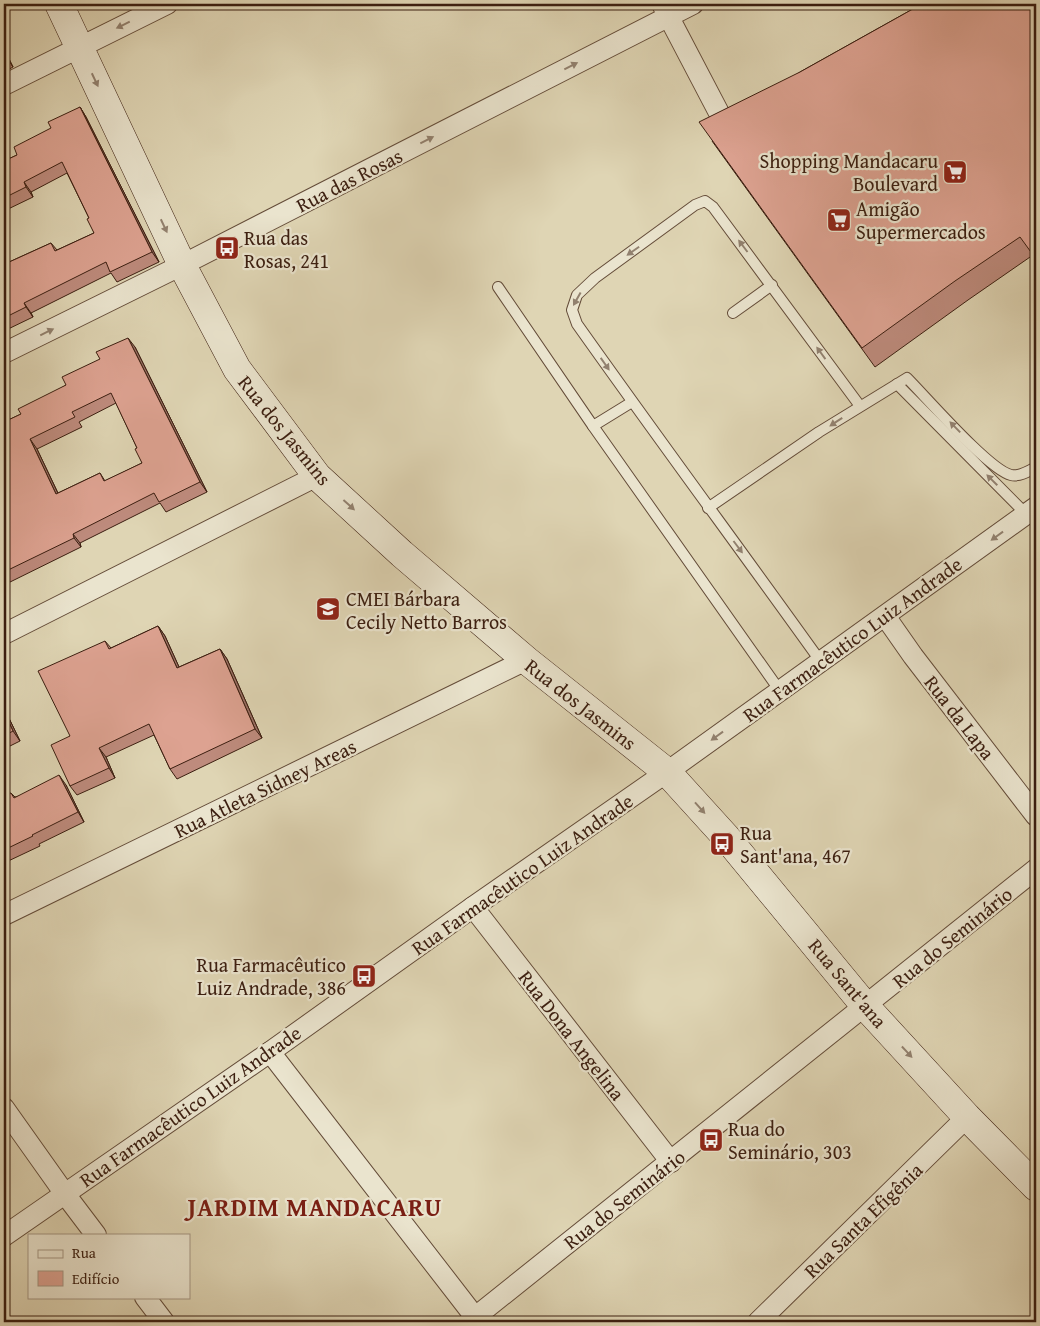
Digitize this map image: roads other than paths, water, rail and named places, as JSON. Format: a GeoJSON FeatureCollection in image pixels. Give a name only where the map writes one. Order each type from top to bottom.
{"type":"FeatureCollection","features":[{"type":"Feature","properties":{"kind":"street","name":"Rua dos Jasmins"},"geometry":{"type":"LineString","coordinates":[[59,4],[182,265],[237,369],[317,476],[402,554],[526,660],[667,772]]}},
{"type":"Feature","properties":{"kind":"street"},"geometry":{"type":"LineString","coordinates":[[4,85],[167,4]]}},
{"type":"Feature","properties":{"kind":"street","name":"Rua das Rosas"},"geometry":{"type":"LineString","coordinates":[[4,353],[182,265],[665,10],[693,4]]}},
{"type":"Feature","properties":{"kind":"street"},"geometry":{"type":"LineString","coordinates":[[665,10],[718,111]]}},
{"type":"Feature","properties":{"kind":"street"},"geometry":{"type":"LineString","coordinates":[[4,634],[317,476]]}},
{"type":"Feature","properties":{"kind":"street","name":"Rua Farmacêutico Luiz Andrade"},"geometry":{"type":"LineString","coordinates":[[4,1236],[270,1052],[667,772],[1031,511]]}},
{"type":"Feature","properties":{"kind":"street","name":"Rua da Lapa"},"geometry":{"type":"LineString","coordinates":[[885,616],[913,656],[1036,816]]}},
{"type":"Feature","properties":{"kind":"street","name":"Rua Atleta Sidney Areas"},"geometry":{"type":"LineString","coordinates":[[4,915],[526,660]]}},
{"type":"Feature","properties":{"kind":"street","name":"Rua Sant'ana"},"geometry":{"type":"LineString","coordinates":[[667,772],[726,837],[866,1006],[967,1117],[1036,1187]]}},
{"type":"Feature","properties":{"kind":"street","name":"Rua do Seminário"},"geometry":{"type":"LineString","coordinates":[[472,1320],[1036,869]]}},
{"type":"Feature","properties":{"kind":"street","name":"Rua Dona Angelina"},"geometry":{"type":"LineString","coordinates":[[473,907],[671,1162]]}},
{"type":"Feature","properties":{"kind":"street"},"geometry":{"type":"LineString","coordinates":[[270,1052],[472,1320]]}},
{"type":"Feature","properties":{"kind":"street"},"geometry":{"type":"LineString","coordinates":[[4,1108],[64,1194],[95,1234]]}},
{"type":"Feature","properties":{"kind":"street","name":"Rua Santa Efigênia"},"geometry":{"type":"LineString","coordinates":[[758,1322],[967,1117]]}},
{"type":"Feature","properties":{"kind":"street"},"geometry":{"type":"LineString","coordinates":[[146,1298],[164,1322]]}},
{"type":"Feature","properties":{"kind":"lane"},"geometry":{"type":"LineString","coordinates":[[821,662],[577,324],[572,310],[577,296],[595,278],[695,205],[705,201],[714,207],[860,406]]}},
{"type":"Feature","properties":{"kind":"lane"},"geometry":{"type":"LineString","coordinates":[[733,313],[772,285]]}},
{"type":"Feature","properties":{"kind":"lane"},"geometry":{"type":"LineString","coordinates":[[498,287],[593,426],[780,691]]}},
{"type":"Feature","properties":{"kind":"lane"},"geometry":{"type":"LineString","coordinates":[[708,508],[860,406],[907,378],[989,462],[1011,475],[1024,474],[1036,467]]}},
{"type":"Feature","properties":{"kind":"lane"},"geometry":{"type":"LineString","coordinates":[[896,384],[1031,511]]}},
{"type":"Feature","properties":{"kind":"lane"},"geometry":{"type":"LineString","coordinates":[[593,426],[632,402]]}},
{"type":"Feature","properties":{"kind":"place","name":"Shopping Mandacaru Boulevard"},"geometry":{"type":"Point","coordinates":[955,172]}},
{"type":"Feature","properties":{"kind":"place","name":"Amigão Supermercados"},"geometry":{"type":"Point","coordinates":[839,220]}},
{"type":"Feature","properties":{"kind":"place","name":"Rua das Rosas, 241"},"geometry":{"type":"Point","coordinates":[227,248]}},
{"type":"Feature","properties":{"kind":"place","name":"CMEI Bárbara Cecily Netto Barros"},"geometry":{"type":"Point","coordinates":[328,609]}},
{"type":"Feature","properties":{"kind":"place","name":"Rua Sant'ana, 467"},"geometry":{"type":"Point","coordinates":[722,844]}},
{"type":"Feature","properties":{"kind":"place","name":"Rua Farmacêutico Luiz Andrade, 386"},"geometry":{"type":"Point","coordinates":[364,976]}},
{"type":"Feature","properties":{"kind":"place","name":"Rua do Seminário, 303"},"geometry":{"type":"Point","coordinates":[711,1140]}},
{"type":"Feature","properties":{"kind":"district","name":"JARDIM MANDACARU"},"geometry":{"type":"Point","coordinates":[315,1207]}}]}
